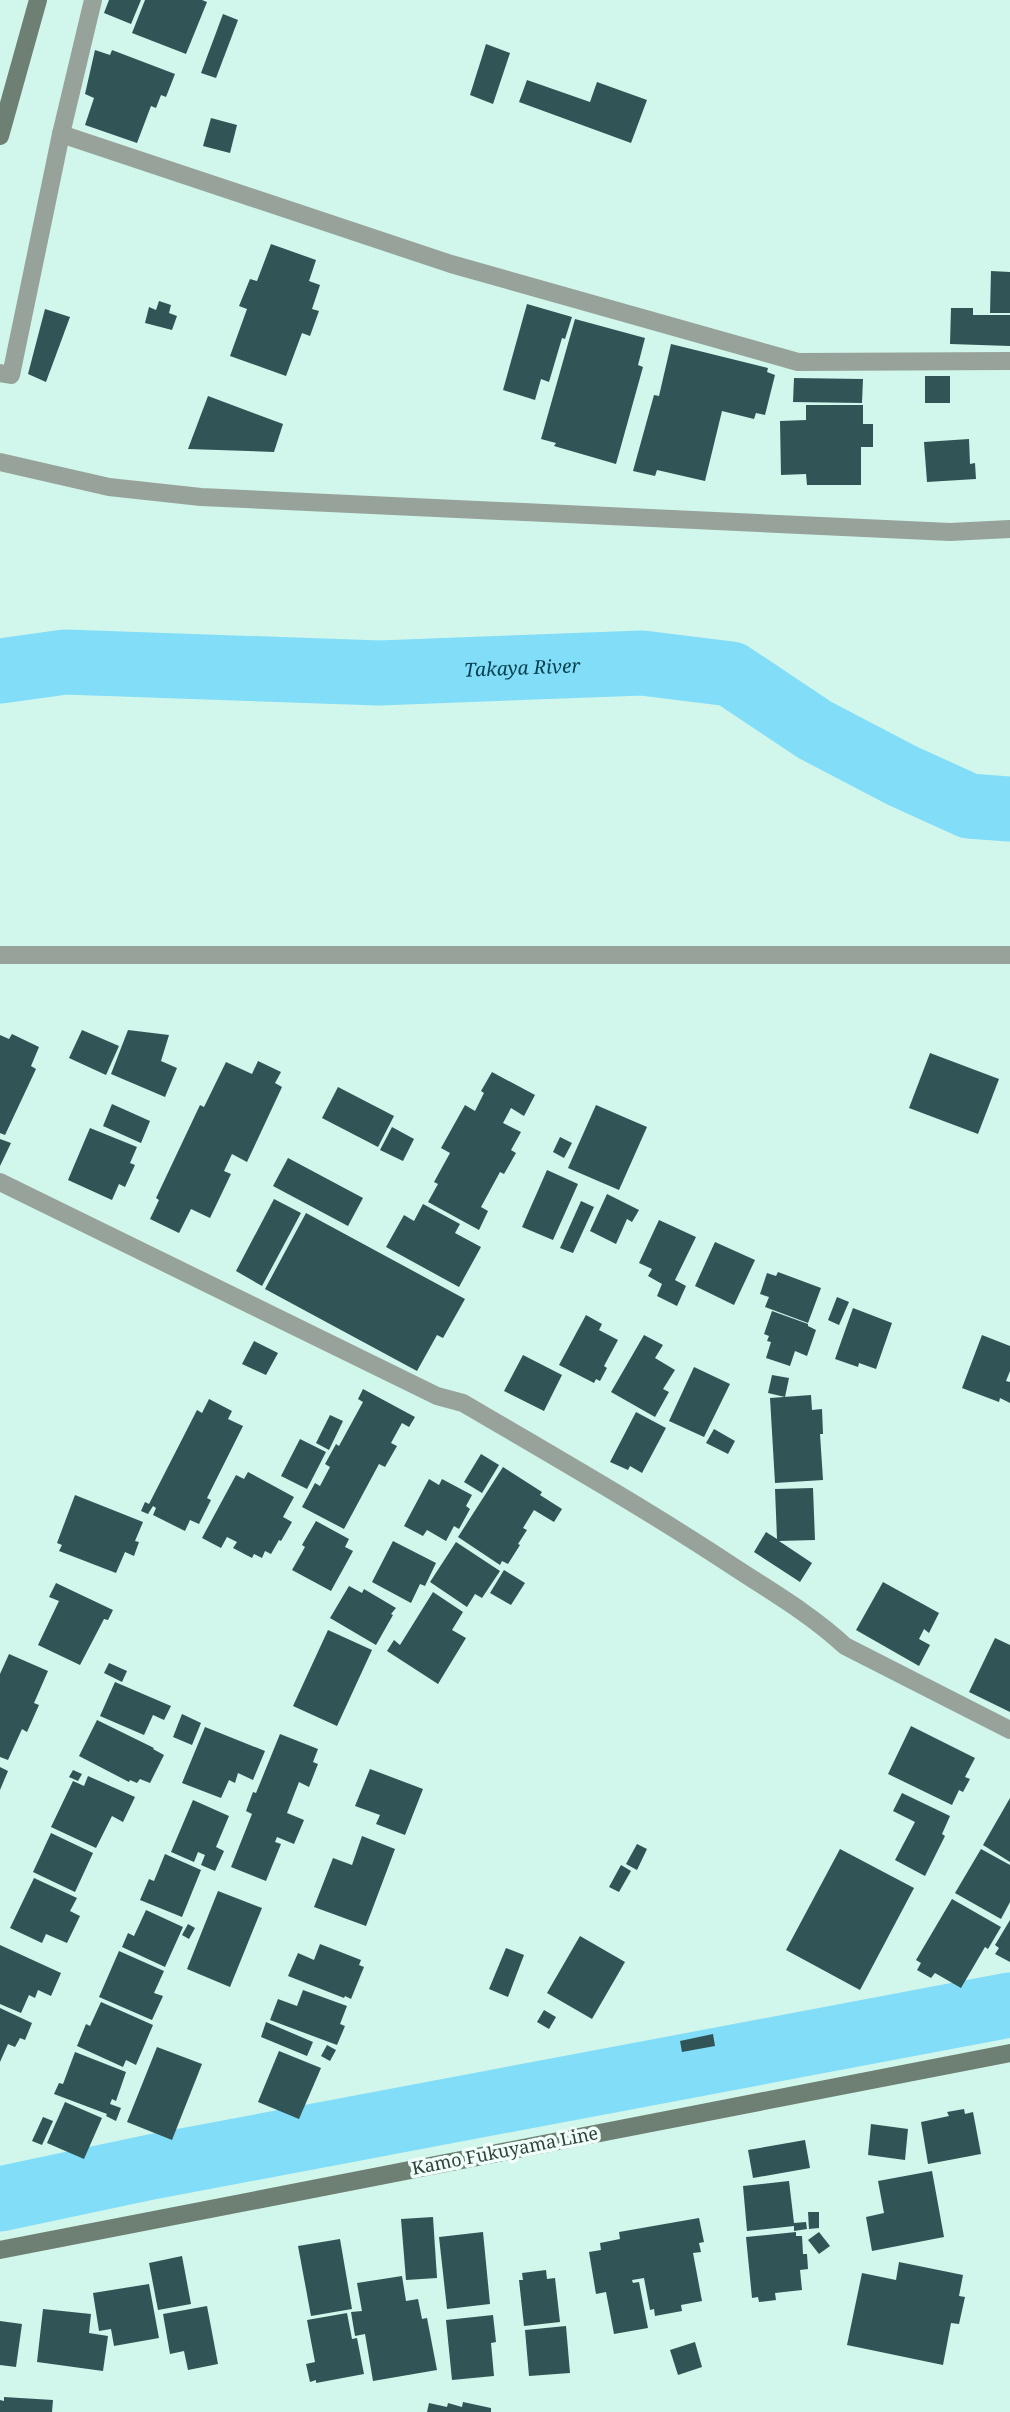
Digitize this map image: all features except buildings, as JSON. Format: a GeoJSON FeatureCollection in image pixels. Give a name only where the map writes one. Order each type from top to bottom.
{"type":"FeatureCollection","features":[{"type":"Feature","properties":{"kind":"main road"},"geometry":{"type":"LineString","coordinates":[[0,136],[38,0]]}},
{"type":"Feature","properties":{"kind":"main road","name":"Kamo Fukuyama Line"},"geometry":{"type":"LineString","coordinates":[[0,2250],[1010,2053]]}},
{"type":"Feature","properties":{"kind":"street"},"geometry":{"type":"LineString","coordinates":[[0,373],[10,375],[61,134],[93,0]]}},
{"type":"Feature","properties":{"kind":"street"},"geometry":{"type":"LineString","coordinates":[[61,134],[451,264],[798,362],[1010,361]]}},
{"type":"Feature","properties":{"kind":"street"},"geometry":{"type":"LineString","coordinates":[[0,463],[109,487],[201,497],[950,532],[1010,528]]}},
{"type":"Feature","properties":{"kind":"street"},"geometry":{"type":"LineString","coordinates":[[0,955],[1010,955]]}},
{"type":"Feature","properties":{"kind":"street"},"geometry":{"type":"LineString","coordinates":[[0,1182],[437,1396],[463,1403],[602,1484],[716,1555],[825,1627],[845,1646],[1010,1730]]}},
{"type":"Feature","properties":{"kind":"waterway","name":"Takaya River"},"geometry":{"type":"LineString","coordinates":[[0,671],[65,662],[379,673],[642,663],[731,674],[815,730],[903,776],[969,806],[1010,809]]}},
{"type":"Feature","properties":{"kind":"waterway"},"geometry":{"type":"LineString","coordinates":[[0,2199],[151,2167],[1010,2005]]}}]}
